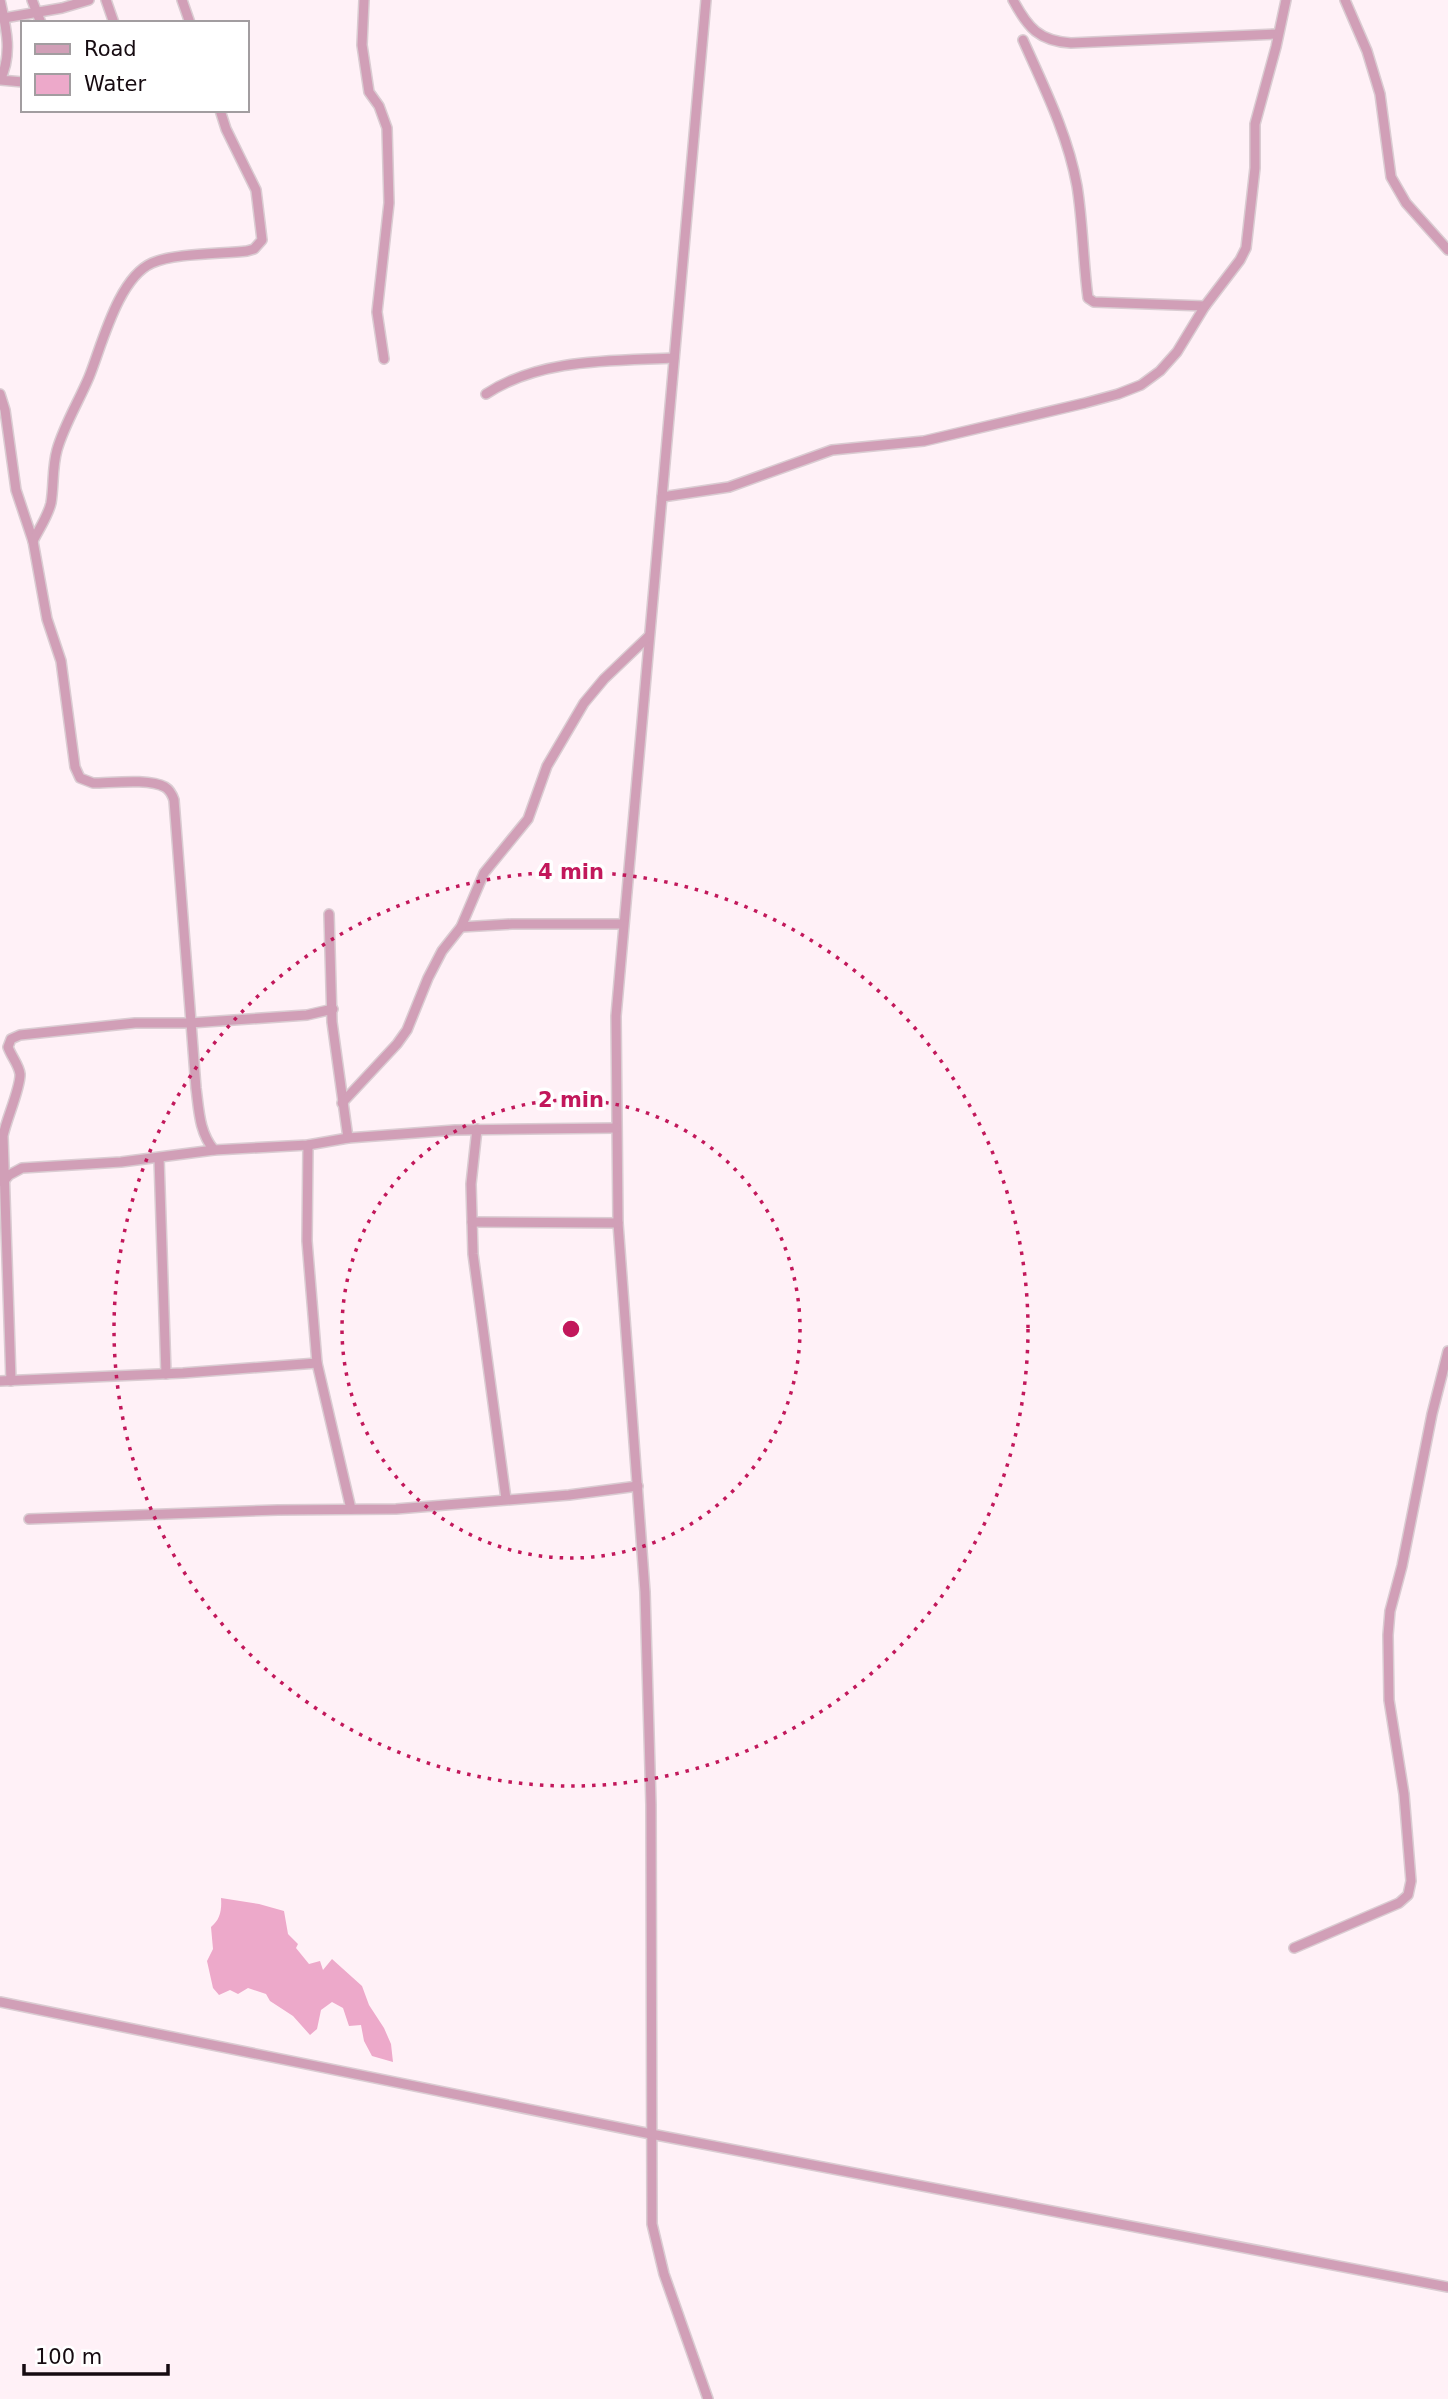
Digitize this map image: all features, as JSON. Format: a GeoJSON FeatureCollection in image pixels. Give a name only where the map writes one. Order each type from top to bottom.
{"type":"FeatureCollection","features":[{"type":"Feature","properties":{"kind":"street"},"geometry":{"type":"LineString","coordinates":[[0,0],[7,59],[0,80],[21,82]]}},
{"type":"Feature","properties":{"kind":"street"},"geometry":{"type":"LineString","coordinates":[[32,0],[40,21]]}},
{"type":"Feature","properties":{"kind":"street"},"geometry":{"type":"LineString","coordinates":[[4,18],[62,8],[89,0]]}},
{"type":"Feature","properties":{"kind":"street"},"geometry":{"type":"LineString","coordinates":[[106,0],[113,21]]}},
{"type":"Feature","properties":{"kind":"street"},"geometry":{"type":"LineString","coordinates":[[182,0],[189,21]]}},
{"type":"Feature","properties":{"kind":"street"},"geometry":{"type":"LineString","coordinates":[[363,0],[362,45],[369,92],[379,106],[387,128],[389,203],[377,312],[384,359]]}},
{"type":"Feature","properties":{"kind":"street"},"geometry":{"type":"LineString","coordinates":[[706,0],[616,1016],[618,1223],[645,1592],[651,1805],[652,2224],[664,2274],[708,2399]]}},
{"type":"Feature","properties":{"kind":"street"},"geometry":{"type":"LineString","coordinates":[[1013,0],[1035,33],[1051,42],[1278,34]]}},
{"type":"Feature","properties":{"kind":"street"},"geometry":{"type":"LineString","coordinates":[[662,497],[729,487],[832,450],[933,439],[1118,394],[1141,385],[1160,371],[1177,352],[1246,248],[1255,169],[1255,124],[1286,0]]}},
{"type":"Feature","properties":{"kind":"street"},"geometry":{"type":"LineString","coordinates":[[1345,0],[1367,51],[1380,94],[1391,177],[1406,203],[1448,250]]}},
{"type":"Feature","properties":{"kind":"street"},"geometry":{"type":"LineString","coordinates":[[1023,40],[1045,91],[1076,184],[1088,298],[1094,302],[1205,306]]}},
{"type":"Feature","properties":{"kind":"street"},"geometry":{"type":"LineString","coordinates":[[33,541],[51,502],[52,473],[57,449],[116,309],[131,282],[150,263],[164,259],[247,251],[254,249],[262,240],[256,190],[221,112]]}},
{"type":"Feature","properties":{"kind":"street"},"geometry":{"type":"LineString","coordinates":[[486,394],[505,381],[519,376],[572,364],[674,358]]}},
{"type":"Feature","properties":{"kind":"street"},"geometry":{"type":"LineString","coordinates":[[0,394],[5,410],[16,490],[33,541],[47,619],[61,661],[69,732],[78,774],[85,781],[93,783],[160,785],[172,793],[174,800],[190,1023],[201,1126],[205,1140],[214,1150]]}},
{"type":"Feature","properties":{"kind":"street"},"geometry":{"type":"LineString","coordinates":[[342,1103],[407,1030],[442,951],[461,927],[484,873],[528,819],[547,766],[584,703],[604,678],[649,636]]}},
{"type":"Feature","properties":{"kind":"street"},"geometry":{"type":"LineString","coordinates":[[329,914],[333,1009],[348,1138]]}},
{"type":"Feature","properties":{"kind":"street"},"geometry":{"type":"LineString","coordinates":[[461,927],[623,924]]}},
{"type":"Feature","properties":{"kind":"street"},"geometry":{"type":"LineString","coordinates":[[11,1381],[4,1294],[3,1136],[6,1118],[20,1083],[20,1071],[8,1047],[11,1039],[20,1035],[135,1023],[190,1023],[307,1015],[333,1009]]}},
{"type":"Feature","properties":{"kind":"street"},"geometry":{"type":"LineString","coordinates":[[2,1182],[22,1168],[159,1158],[214,1150],[308,1145],[348,1138],[477,1129],[617,1128]]}},
{"type":"Feature","properties":{"kind":"street"},"geometry":{"type":"LineString","coordinates":[[477,1129],[471,1184],[472,1254],[506,1499]]}},
{"type":"Feature","properties":{"kind":"street"},"geometry":{"type":"LineString","coordinates":[[308,1145],[306,1241],[317,1363],[351,1509]]}},
{"type":"Feature","properties":{"kind":"street"},"geometry":{"type":"LineString","coordinates":[[159,1158],[166,1374]]}},
{"type":"Feature","properties":{"kind":"street"},"geometry":{"type":"LineString","coordinates":[[471,1222],[618,1223]]}},
{"type":"Feature","properties":{"kind":"street"},"geometry":{"type":"LineString","coordinates":[[1294,1948],[1399,1903],[1408,1895],[1411,1881],[1409,1849],[1390,1700],[1388,1634],[1390,1611],[1448,1351]]}},
{"type":"Feature","properties":{"kind":"street"},"geometry":{"type":"LineString","coordinates":[[0,1381],[166,1374],[317,1363]]}},
{"type":"Feature","properties":{"kind":"street"},"geometry":{"type":"LineString","coordinates":[[29,1519],[396,1509],[569,1495],[638,1486]]}},
{"type":"Feature","properties":{"kind":"street"},"geometry":{"type":"LineString","coordinates":[[0,2002],[651,2134],[1448,2287]]}},
{"type":"Feature","properties":{"kind":"water"},"geometry":{"type":"Polygon","coordinates":[[[221,1898],[284,1911],[288,1934],[298,1944],[296,1948],[309,1964],[320,1961],[323,1970],[332,1959],[362,1986],[369,2005],[391,2044],[393,2062],[372,2056],[364,2041],[361,2025],[349,2026],[343,2008],[332,2002],[321,2010],[317,2029],[310,2035],[293,2016],[270,2001],[266,1994],[248,1988],[238,1994],[230,1990],[219,1995],[213,1988],[207,1961],[213,1949],[211,1927],[220,1914],[221,1898]]]}}]}
